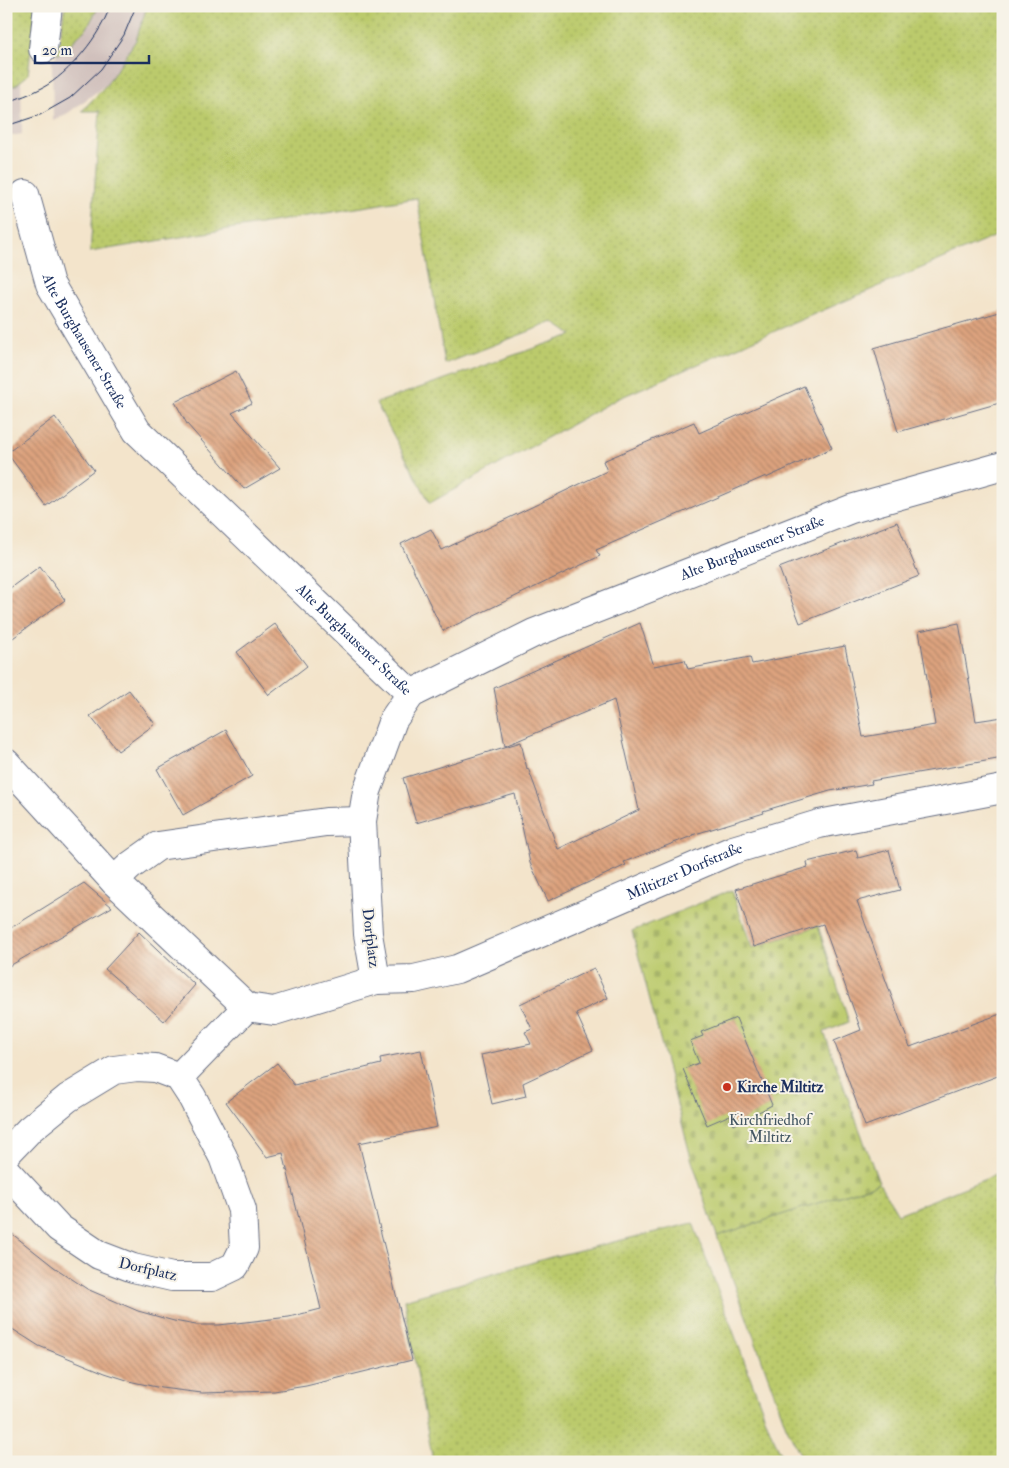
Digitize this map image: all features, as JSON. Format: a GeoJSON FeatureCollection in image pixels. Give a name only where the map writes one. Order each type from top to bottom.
{"type":"FeatureCollection","features":[{"type":"Feature","properties":{"kind":"street"},"geometry":{"type":"LineString","coordinates":[[43,49],[48,6]]}},
{"type":"Feature","properties":{"kind":"street","name":"Alte Burghausener Straße"},"geometry":{"type":"LineString","coordinates":[[25,194],[50,284],[137,431],[411,694],[534,633],[851,509],[1003,466]]}},
{"type":"Feature","properties":{"kind":"street","name":"Dorfplatz"},"geometry":{"type":"LineString","coordinates":[[246,1007],[274,1011],[376,980],[368,934],[362,821],[367,791],[393,720],[411,694]]}},
{"type":"Feature","properties":{"kind":"street"},"geometry":{"type":"LineString","coordinates":[[6,763],[114,881],[246,1007],[178,1077],[155,1068],[137,1067],[114,1070],[68,1098],[30,1129],[6,1154]]}},
{"type":"Feature","properties":{"kind":"street","name":"Miltitzer Dorfstraße"},"geometry":{"type":"LineString","coordinates":[[376,980],[414,980],[457,969],[733,850],[819,824],[1003,789]]}},
{"type":"Feature","properties":{"kind":"street"},"geometry":{"type":"LineString","coordinates":[[114,881],[130,866],[158,846],[326,822],[362,821]]}},
{"type":"Feature","properties":{"kind":"street","name":"Dorfplatz"},"geometry":{"type":"LineString","coordinates":[[6,1172],[59,1228],[99,1255],[133,1268],[172,1277],[212,1277],[235,1266],[244,1248],[242,1210],[223,1156],[192,1097],[178,1077]]}},
{"type":"Feature","properties":{"kind":"shaded area"},"geometry":{"type":"Polygon","coordinates":[[[99,6],[147,6],[136,40],[107,84],[68,113],[53,121],[52,60],[87,28],[99,6]]]}},
{"type":"Feature","properties":{"kind":"shaded area"},"geometry":{"type":"Polygon","coordinates":[[[21,81],[22,134],[6,137],[6,88],[16,85],[21,81]]]}},
{"type":"Feature","properties":{"kind":"green space"},"geometry":{"type":"Polygon","coordinates":[[[6,6],[36,6],[28,75],[16,85],[6,88],[6,6]]]}},
{"type":"Feature","properties":{"kind":"green space"},"geometry":{"type":"Polygon","coordinates":[[[65,6],[99,6],[87,28],[57,55],[65,6]]]}},
{"type":"Feature","properties":{"kind":"green space"},"geometry":{"type":"Polygon","coordinates":[[[147,6],[1003,6],[1003,233],[617,399],[430,503],[376,403],[572,335],[553,322],[445,364],[417,198],[90,252],[100,111],[82,111],[107,84],[136,40],[147,6]]]}},
{"type":"Feature","properties":{"kind":"green space","name":"Kirchfriedhof Miltitz"},"geometry":{"type":"Polygon","coordinates":[[[732,890],[752,948],[818,926],[849,1022],[824,1032],[879,1183],[717,1236],[691,1158],[632,931],[732,890]]]}},
{"type":"Feature","properties":{"kind":"green space"},"geometry":{"type":"Polygon","coordinates":[[[1003,1172],[1003,1462],[804,1462],[786,1426],[717,1236],[879,1183],[898,1214],[1003,1172]]]}},
{"type":"Feature","properties":{"kind":"green space"},"geometry":{"type":"Polygon","coordinates":[[[693,1223],[771,1433],[785,1462],[433,1462],[404,1300],[551,1257],[693,1223]]]}},
{"type":"Feature","properties":{"kind":"building"},"geometry":{"type":"Polygon","coordinates":[[[1003,311],[1003,402],[898,432],[874,348],[1003,311]]]}},
{"type":"Feature","properties":{"kind":"building"},"geometry":{"type":"Polygon","coordinates":[[[236,371],[252,403],[232,413],[280,468],[244,489],[187,424],[175,402],[236,371]]]}},
{"type":"Feature","properties":{"kind":"building"},"geometry":{"type":"Polygon","coordinates":[[[804,386],[832,448],[596,550],[600,556],[443,631],[401,544],[431,529],[442,550],[607,471],[603,461],[694,422],[699,433],[804,386]]]}},
{"type":"Feature","properties":{"kind":"building"},"geometry":{"type":"Polygon","coordinates":[[[55,417],[94,470],[46,506],[7,453],[55,417]]]}},
{"type":"Feature","properties":{"kind":"building"},"geometry":{"type":"Polygon","coordinates":[[[897,522],[919,576],[800,623],[779,568],[897,522]]]}},
{"type":"Feature","properties":{"kind":"building"},"geometry":{"type":"Polygon","coordinates":[[[40,566],[65,600],[6,643],[6,591],[40,566]]]}},
{"type":"Feature","properties":{"kind":"building"},"geometry":{"type":"Polygon","coordinates":[[[640,623],[654,666],[685,660],[688,669],[750,657],[752,664],[845,646],[863,737],[935,725],[919,631],[959,623],[976,721],[1003,717],[1003,758],[871,781],[872,784],[830,791],[763,811],[764,813],[692,835],[624,862],[626,865],[548,901],[530,863],[515,794],[416,823],[403,778],[521,742],[527,769],[558,849],[639,810],[614,700],[505,746],[494,688],[640,623]]]}},
{"type":"Feature","properties":{"kind":"building"},"geometry":{"type":"Polygon","coordinates":[[[275,624],[307,666],[269,695],[237,652],[275,624]]]}},
{"type":"Feature","properties":{"kind":"building"},"geometry":{"type":"Polygon","coordinates":[[[129,690],[155,724],[118,751],[90,716],[129,690]]]}},
{"type":"Feature","properties":{"kind":"building"},"geometry":{"type":"Polygon","coordinates":[[[226,730],[252,776],[183,815],[157,769],[226,730]]]}},
{"type":"Feature","properties":{"kind":"building"},"geometry":{"type":"Polygon","coordinates":[[[856,850],[858,858],[889,850],[900,890],[857,901],[910,1047],[1003,1013],[1003,1074],[865,1126],[834,1041],[861,1030],[823,924],[754,947],[736,889],[808,867],[807,862],[856,850]]]}},
{"type":"Feature","properties":{"kind":"building"},"geometry":{"type":"Polygon","coordinates":[[[84,883],[112,907],[6,968],[6,931],[84,883]]]}},
{"type":"Feature","properties":{"kind":"building"},"geometry":{"type":"Polygon","coordinates":[[[139,932],[195,985],[164,1021],[105,969],[139,932]]]}},
{"type":"Feature","properties":{"kind":"building"},"geometry":{"type":"Polygon","coordinates":[[[594,968],[608,998],[576,1013],[593,1050],[523,1083],[526,1096],[492,1104],[481,1055],[531,1044],[525,1032],[532,1029],[520,1004],[594,968]]]}},
{"type":"Feature","properties":{"kind":"building","name":"Kirche Miltitz"},"geometry":{"type":"Polygon","coordinates":[[[736,1018],[772,1105],[734,1125],[730,1115],[707,1125],[683,1069],[699,1063],[690,1041],[703,1036],[701,1032],[736,1018]]]}},
{"type":"Feature","properties":{"kind":"building"},"geometry":{"type":"Polygon","coordinates":[[[421,1050],[437,1127],[359,1143],[412,1360],[306,1386],[274,1391],[202,1393],[161,1388],[105,1373],[39,1346],[6,1325],[6,1229],[54,1267],[87,1289],[138,1311],[174,1321],[196,1325],[219,1325],[289,1317],[321,1309],[283,1153],[267,1157],[226,1102],[277,1063],[294,1085],[381,1064],[380,1058],[421,1050]]]}},
{"type":"Feature","properties":{"kind":"tram line"},"geometry":{"type":"LineString","coordinates":[[6,103],[42,88],[73,64],[92,41],[110,6]]}},
{"type":"Feature","properties":{"kind":"tram line"},"geometry":{"type":"LineString","coordinates":[[6,126],[40,115],[70,98],[101,69],[124,35],[136,6]]}},
{"type":"Feature","properties":{"kind":"place","name":"Kirche Miltitz"},"geometry":{"type":"Point","coordinates":[727,1087]}}]}
